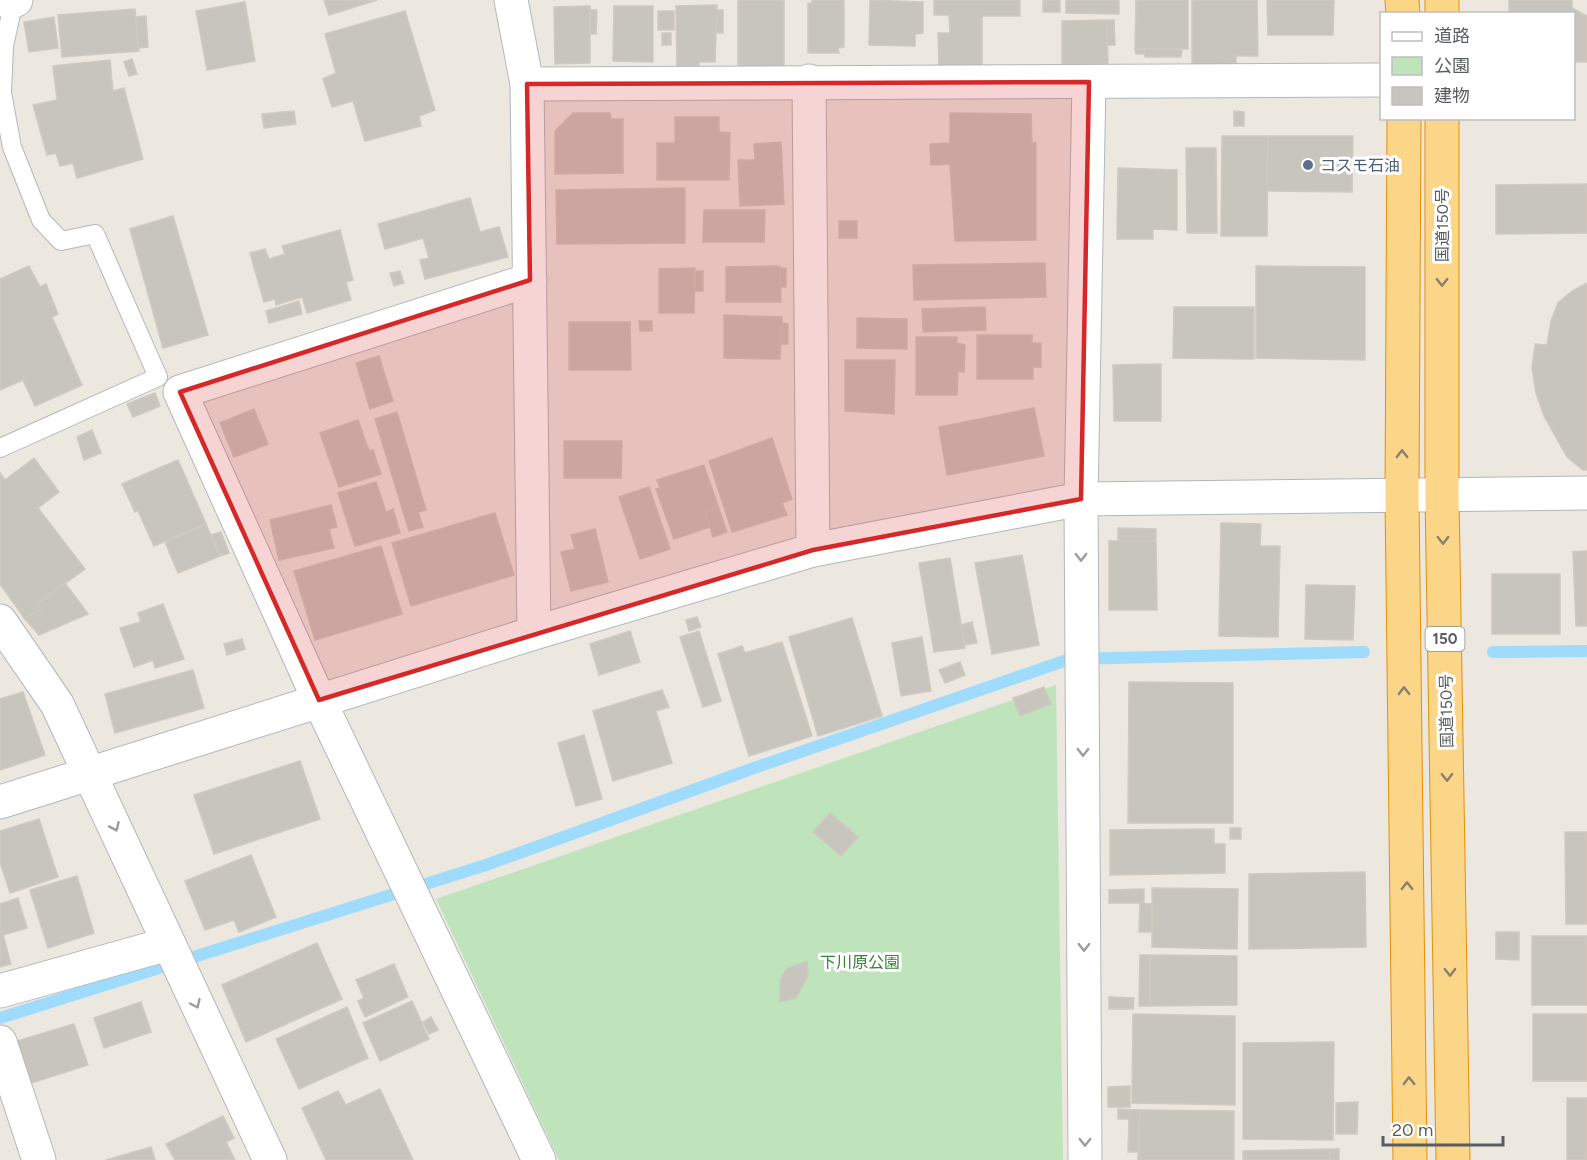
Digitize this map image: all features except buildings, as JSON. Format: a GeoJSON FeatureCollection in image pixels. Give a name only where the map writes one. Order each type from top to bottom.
{"type":"FeatureCollection","features":[{"type":"Feature","properties":{"kind":"highway","name":"150"},"geometry":{"type":"LineString","coordinates":[[1404,120],[1402,497],[1410,1160]]}},
{"type":"Feature","properties":{"kind":"highway","name":"国道150号"},"geometry":{"type":"LineString","coordinates":[[1442,120],[1442,495],[1453,1160]]}},
{"type":"Feature","properties":{"kind":"street"},"geometry":{"type":"LineString","coordinates":[[0,0],[15,0]]}},
{"type":"Feature","properties":{"kind":"street"},"geometry":{"type":"LineString","coordinates":[[511,0],[527,84],[534,633]]}},
{"type":"Feature","properties":{"kind":"street"},"geometry":{"type":"LineString","coordinates":[[527,84],[1380,80]]}},
{"type":"Feature","properties":{"kind":"street"},"geometry":{"type":"LineString","coordinates":[[809,81],[813,550]]}},
{"type":"Feature","properties":{"kind":"street"},"geometry":{"type":"LineString","coordinates":[[1085,1160],[1081,499],[1089,82]]}},
{"type":"Feature","properties":{"kind":"street"},"geometry":{"type":"LineString","coordinates":[[530,280],[180,392],[319,700],[539,1160]]}},
{"type":"Feature","properties":{"kind":"street"},"geometry":{"type":"LineString","coordinates":[[0,802],[534,633],[813,550],[1081,499],[1402,497],[1587,493]]}},
{"type":"Feature","properties":{"kind":"street"},"geometry":{"type":"LineString","coordinates":[[0,621],[57,704],[270,1160]]}},
{"type":"Feature","properties":{"kind":"street"},"geometry":{"type":"LineString","coordinates":[[0,992],[168,944]]}},
{"type":"Feature","properties":{"kind":"street"},"geometry":{"type":"LineString","coordinates":[[0,1041],[39,1160]]}},
{"type":"Feature","properties":{"kind":"lane"},"geometry":{"type":"LineString","coordinates":[[0,448],[158,377],[95,234],[61,241],[47,227],[41,220],[12,147],[2,93],[4,46],[15,0]]}},
{"type":"Feature","properties":{"kind":"highlighted area"},"geometry":{"type":"Polygon","coordinates":[[[1089,82],[1081,499],[813,550],[319,700],[180,392],[530,280],[527,84],[1089,82]]]}},
{"type":"Feature","properties":{"kind":"green space","name":"下川原公園"},"geometry":{"type":"Polygon","coordinates":[[[1056,685],[1063,1160],[559,1160],[436,899],[1056,685]]]}},
{"type":"Feature","properties":{"kind":"waterway"},"geometry":{"type":"LineString","coordinates":[[1493,652],[1587,651]]}},
{"type":"Feature","properties":{"kind":"waterway"},"geometry":{"type":"LineString","coordinates":[[0,1018],[486,865],[754,768],[1070,659],[1364,652]]}},
{"type":"Feature","properties":{"kind":"place","name":"コスモ石油"},"geometry":{"type":"Point","coordinates":[1308,165]}}]}
